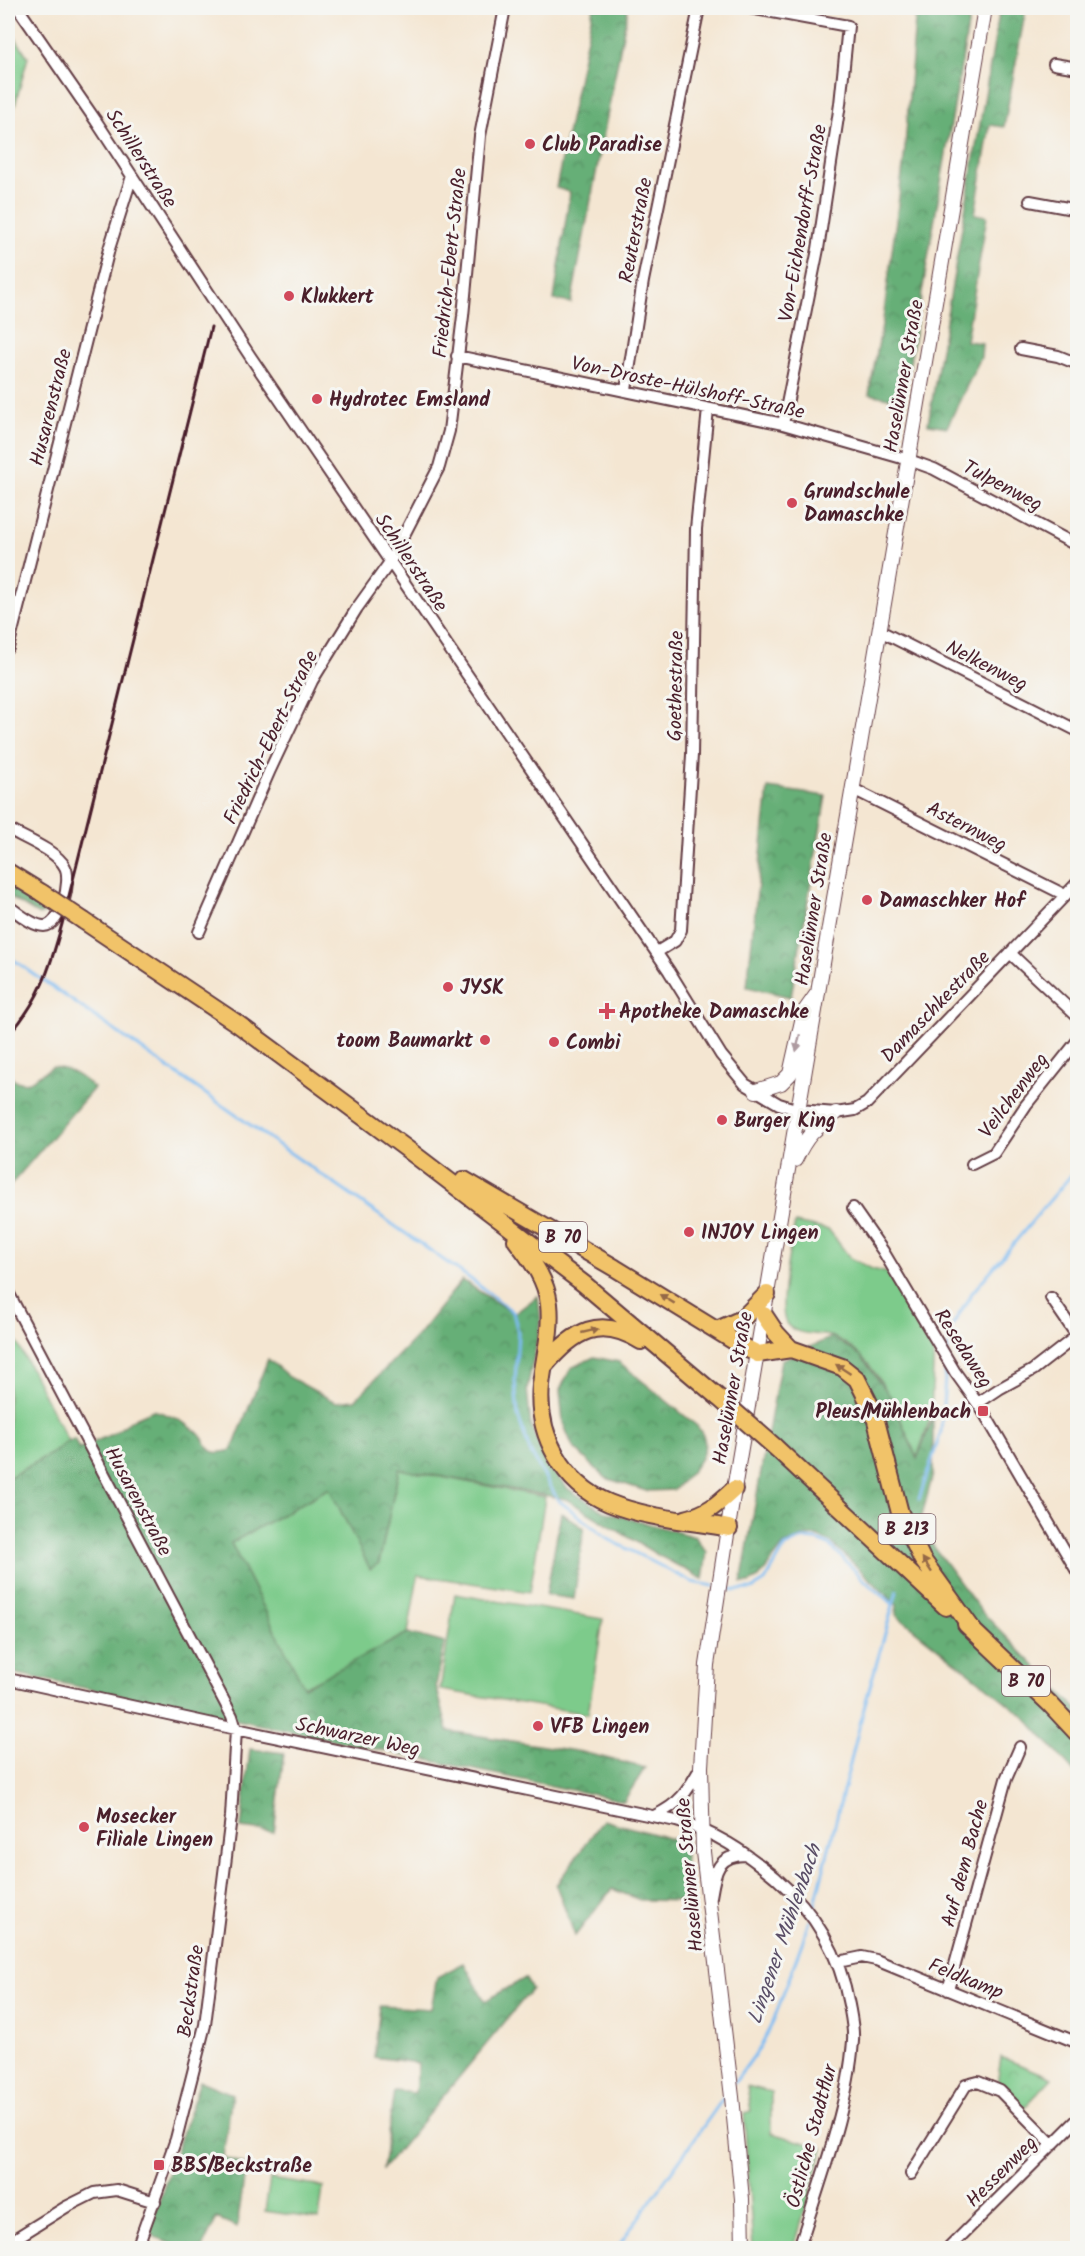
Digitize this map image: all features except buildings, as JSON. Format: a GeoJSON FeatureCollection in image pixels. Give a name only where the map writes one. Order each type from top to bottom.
{"type":"FeatureCollection","features":[{"type":"Feature","properties":{"kind":"main road","name":"B 70"},"geometry":{"type":"LineString","coordinates":[[8,872],[201,999],[407,1149],[584,1284],[774,1446],[973,1630],[1050,1704],[1077,1734]]}},
{"type":"Feature","properties":{"kind":"main road","name":"B 70"},"geometry":{"type":"LineString","coordinates":[[407,1149],[530,1218],[758,1354]]}},
{"type":"Feature","properties":{"kind":"main road"},"geometry":{"type":"LineString","coordinates":[[499,1218],[530,1255],[549,1302],[540,1413],[545,1433],[566,1471],[585,1489],[607,1502],[627,1509],[729,1528]]}},
{"type":"Feature","properties":{"kind":"main road"},"geometry":{"type":"LineString","coordinates":[[717,1330],[742,1319],[767,1294]]}},
{"type":"Feature","properties":{"kind":"main road","name":"B 213"},"geometry":{"type":"LineString","coordinates":[[764,1315],[791,1349],[842,1367],[857,1379],[873,1413],[900,1513],[922,1559],[973,1630]]}},
{"type":"Feature","properties":{"kind":"main road"},"geometry":{"type":"LineString","coordinates":[[545,1365],[572,1337],[587,1330],[600,1328],[615,1329],[629,1334],[684,1369]]}},
{"type":"Feature","properties":{"kind":"main road"},"geometry":{"type":"LineString","coordinates":[[758,1354],[791,1349]]}},
{"type":"Feature","properties":{"kind":"main road"},"geometry":{"type":"LineString","coordinates":[[681,1519],[700,1516],[711,1510],[734,1489]]}},
{"type":"Feature","properties":{"kind":"street","name":"Schillerstraße"},"geometry":{"type":"LineString","coordinates":[[18,8],[250,356],[657,952],[721,1054],[745,1084],[779,1104],[799,1110]]}},
{"type":"Feature","properties":{"kind":"street","name":"Friedrich-Ebert-Straße"},"geometry":{"type":"LineString","coordinates":[[199,932],[312,681],[357,608],[390,562],[439,467],[449,431],[463,316],[480,136],[505,8]]}},
{"type":"Feature","properties":{"kind":"street","name":"Reuterstraße"},"geometry":{"type":"LineString","coordinates":[[626,390],[643,281],[699,8]]}},
{"type":"Feature","properties":{"kind":"street","name":"Von-Eichendorff-Straße"},"geometry":{"type":"LineString","coordinates":[[750,8],[848,26],[840,104],[818,249],[783,424]]}},
{"type":"Feature","properties":{"kind":"street","name":"Haselünner Straße"},"geometry":{"type":"LineString","coordinates":[[743,2248],[742,2199],[730,2076],[701,1829],[701,1767],[707,1665],[734,1489],[986,8]]}},
{"type":"Feature","properties":{"kind":"street"},"geometry":{"type":"LineString","coordinates":[[1054,64],[1077,68]]}},
{"type":"Feature","properties":{"kind":"street","name":"Husarenstraße"},"geometry":{"type":"LineString","coordinates":[[8,648],[109,249],[132,176]]}},
{"type":"Feature","properties":{"kind":"street"},"geometry":{"type":"LineString","coordinates":[[1030,201],[1077,210]]}},
{"type":"Feature","properties":{"kind":"street"},"geometry":{"type":"LineString","coordinates":[[1022,349],[1058,356],[1077,364]]}},
{"type":"Feature","properties":{"kind":"street","name":"Von-Droste-Hülshoff-Straße"},"geometry":{"type":"LineString","coordinates":[[457,356],[783,424],[909,460]]}},
{"type":"Feature","properties":{"kind":"street","name":"Goethestraße"},"geometry":{"type":"LineString","coordinates":[[657,952],[675,941],[681,930],[692,755],[696,529],[708,408]]}},
{"type":"Feature","properties":{"kind":"street","name":"Tulpenweg"},"geometry":{"type":"LineString","coordinates":[[909,460],[934,469],[1077,546]]}},
{"type":"Feature","properties":{"kind":"street","name":"Nelkenweg"},"geometry":{"type":"LineString","coordinates":[[879,631],[1077,731]]}},
{"type":"Feature","properties":{"kind":"street","name":"Asternweg"},"geometry":{"type":"LineString","coordinates":[[853,789],[1065,895]]}},
{"type":"Feature","properties":{"kind":"street"},"geometry":{"type":"LineString","coordinates":[[8,830],[55,855],[65,867],[68,879],[60,914],[47,926],[39,925],[8,906]]}},
{"type":"Feature","properties":{"kind":"street","name":"Damaschkestraße"},"geometry":{"type":"LineString","coordinates":[[799,1110],[836,1113],[855,1110],[867,1103],[1077,882]]}},
{"type":"Feature","properties":{"kind":"street"},"geometry":{"type":"LineString","coordinates":[[1010,953],[1077,1017]]}},
{"type":"Feature","properties":{"kind":"street"},"geometry":{"type":"LineString","coordinates":[[756,1091],[781,1083],[790,1074],[804,1012],[819,990]]}},
{"type":"Feature","properties":{"kind":"street","name":"Veilchenweg"},"geometry":{"type":"LineString","coordinates":[[972,1164],[994,1153],[1026,1105],[1077,1040]]}},
{"type":"Feature","properties":{"kind":"street"},"geometry":{"type":"LineString","coordinates":[[788,1176],[805,1139],[836,1113]]}},
{"type":"Feature","properties":{"kind":"street","name":"Resedaweg"},"geometry":{"type":"LineString","coordinates":[[853,1208],[882,1251],[954,1371],[978,1403],[1077,1573]]}},
{"type":"Feature","properties":{"kind":"street","name":"Husarenstraße"},"geometry":{"type":"LineString","coordinates":[[8,1292],[171,1598],[232,1716],[236,1730]]}},
{"type":"Feature","properties":{"kind":"street"},"geometry":{"type":"LineString","coordinates":[[978,1403],[1033,1370],[1077,1335],[1051,1298]]}},
{"type":"Feature","properties":{"kind":"street","name":"Schwarzer Weg"},"geometry":{"type":"LineString","coordinates":[[8,1678],[236,1730],[654,1816],[701,1829]]}},
{"type":"Feature","properties":{"kind":"street","name":"Beckstraße"},"geometry":{"type":"LineString","coordinates":[[137,2248],[155,2202],[188,2101],[205,2025],[231,1817],[236,1730]]}},
{"type":"Feature","properties":{"kind":"street","name":"Auf dem Bache"},"geometry":{"type":"LineString","coordinates":[[948,1990],[1006,1779],[1020,1747]]}},
{"type":"Feature","properties":{"kind":"street"},"geometry":{"type":"LineString","coordinates":[[654,1816],[679,1801],[688,1791],[701,1767]]}},
{"type":"Feature","properties":{"kind":"street","name":"Östliche Stadtflur"},"geometry":{"type":"LineString","coordinates":[[701,1829],[728,1842],[746,1855],[785,1886],[808,1911],[828,1940],[846,1987],[853,2041],[846,2096],[799,2248]]}},
{"type":"Feature","properties":{"kind":"street"},"geometry":{"type":"LineString","coordinates":[[710,1907],[715,1874],[721,1863],[736,1855],[746,1855]]}},
{"type":"Feature","properties":{"kind":"street","name":"Feldkamp"},"geometry":{"type":"LineString","coordinates":[[838,1962],[862,1957],[876,1960],[1077,2043]]}},
{"type":"Feature","properties":{"kind":"street"},"geometry":{"type":"LineString","coordinates":[[911,2174],[966,2085],[978,2082],[1000,2091],[1053,2145]]}},
{"type":"Feature","properties":{"kind":"street","name":"Hessenweg"},"geometry":{"type":"LineString","coordinates":[[949,2248],[1077,2119]]}},
{"type":"Feature","properties":{"kind":"street"},"geometry":{"type":"LineString","coordinates":[[8,2243],[66,2207],[94,2193],[117,2190],[155,2202]]}},
{"type":"Feature","properties":{"kind":"green space"},"geometry":{"type":"Polygon","coordinates":[[[593,8],[628,8],[571,303],[554,300],[570,192],[556,188],[593,8]]]}},
{"type":"Feature","properties":{"kind":"green space"},"geometry":{"type":"Polygon","coordinates":[[[916,8],[971,8],[906,386],[897,400],[869,394],[883,320],[904,159],[916,8]]]}},
{"type":"Feature","properties":{"kind":"green space"},"geometry":{"type":"Polygon","coordinates":[[[1000,8],[1026,8],[1004,127],[990,125],[975,214],[987,216],[966,341],[982,343],[981,357],[947,427],[928,424],[1000,8]]]}},
{"type":"Feature","properties":{"kind":"green space"},"geometry":{"type":"Polygon","coordinates":[[[8,27],[28,57],[8,131],[8,27]]]}},
{"type":"Feature","properties":{"kind":"green space"},"geometry":{"type":"Polygon","coordinates":[[[768,788],[826,796],[791,997],[747,987],[768,788]]]}},
{"type":"Feature","properties":{"kind":"green space"},"geometry":{"type":"Polygon","coordinates":[[[8,884],[50,911],[39,915],[8,896],[8,884]]]}},
{"type":"Feature","properties":{"kind":"green space"},"geometry":{"type":"Polygon","coordinates":[[[52,1067],[74,1073],[94,1088],[8,1188],[8,1074],[15,1081],[27,1083],[52,1067]]]}},
{"type":"Feature","properties":{"kind":"green space"},"geometry":{"type":"Polygon","coordinates":[[[795,1223],[829,1230],[850,1258],[872,1269],[892,1274],[934,1344],[931,1415],[917,1458],[886,1389],[863,1358],[849,1346],[833,1337],[801,1332],[786,1323],[783,1304],[784,1290],[795,1223]]]}},
{"type":"Feature","properties":{"kind":"green space"},"geometry":{"type":"Polygon","coordinates":[[[462,1280],[514,1314],[538,1296],[541,1323],[527,1389],[531,1427],[547,1464],[568,1489],[603,1511],[695,1537],[707,1552],[703,1579],[656,1554],[566,1499],[399,1469],[379,1563],[370,1569],[329,1488],[231,1543],[304,1687],[408,1633],[445,1643],[436,1685],[448,1731],[582,1752],[645,1768],[624,1801],[8,1672],[8,1478],[52,1453],[68,1441],[74,1439],[79,1449],[114,1433],[135,1418],[153,1410],[191,1427],[201,1436],[211,1451],[232,1450],[268,1359],[289,1377],[335,1402],[355,1400],[418,1335],[462,1280]]]}},
{"type":"Feature","properties":{"kind":"green space"},"geometry":{"type":"Polygon","coordinates":[[[8,1325],[68,1441],[52,1453],[8,1478],[8,1325]]]}},
{"type":"Feature","properties":{"kind":"green space"},"geometry":{"type":"Polygon","coordinates":[[[832,1337],[860,1355],[891,1397],[917,1459],[933,1417],[933,1474],[919,1527],[981,1611],[1077,1709],[1077,1775],[1025,1717],[896,1615],[897,1605],[832,1543],[817,1536],[803,1537],[784,1545],[759,1578],[749,1583],[741,1583],[781,1360],[832,1337]]]}},
{"type":"Feature","properties":{"kind":"green space"},"geometry":{"type":"Polygon","coordinates":[[[594,1357],[619,1362],[697,1426],[702,1433],[705,1445],[700,1460],[674,1490],[646,1491],[606,1478],[573,1447],[563,1423],[560,1390],[571,1368],[594,1357]]]}},
{"type":"Feature","properties":{"kind":"green space"},"geometry":{"type":"Polygon","coordinates":[[[399,1469],[545,1497],[530,1592],[418,1575],[408,1633],[304,1688],[231,1543],[329,1488],[370,1568],[379,1563],[399,1469]]]}},
{"type":"Feature","properties":{"kind":"green space"},"geometry":{"type":"Polygon","coordinates":[[[561,1513],[584,1528],[574,1599],[546,1595],[561,1513]]]}},
{"type":"Feature","properties":{"kind":"green space"},"geometry":{"type":"Polygon","coordinates":[[[455,1594],[603,1619],[588,1714],[440,1690],[455,1594]]]}},
{"type":"Feature","properties":{"kind":"green space"},"geometry":{"type":"Polygon","coordinates":[[[250,1749],[284,1753],[274,1832],[241,1828],[250,1749]]]}},
{"type":"Feature","properties":{"kind":"green space"},"geometry":{"type":"Polygon","coordinates":[[[603,1820],[679,1841],[684,1849],[691,1901],[640,1900],[612,1889],[575,1936],[556,1885],[603,1820]]]}},
{"type":"Feature","properties":{"kind":"green space"},"geometry":{"type":"Polygon","coordinates":[[[464,1963],[485,2001],[525,1978],[532,1989],[383,2169],[394,2091],[415,2093],[418,2063],[374,2057],[380,2006],[431,2009],[437,1977],[464,1963]]]}},
{"type":"Feature","properties":{"kind":"green space"},"geometry":{"type":"Polygon","coordinates":[[[1001,2057],[1052,2078],[1024,2108],[1003,2086],[997,2084],[1001,2057]]]}},
{"type":"Feature","properties":{"kind":"green space"},"geometry":{"type":"Polygon","coordinates":[[[200,2081],[232,2094],[223,2157],[246,2165],[237,2227],[217,2218],[202,2248],[184,2248],[155,2238],[150,2228],[200,2081]]]}},
{"type":"Feature","properties":{"kind":"green space"},"geometry":{"type":"Polygon","coordinates":[[[747,2086],[771,2092],[771,2133],[823,2148],[794,2248],[753,2248],[744,2113],[751,2111],[747,2086]]]}},
{"type":"Feature","properties":{"kind":"green space"},"geometry":{"type":"Polygon","coordinates":[[[270,2179],[323,2187],[319,2219],[265,2211],[270,2179]]]}},
{"type":"Feature","properties":{"kind":"waterway"},"geometry":{"type":"LineString","coordinates":[[8,956],[468,1277],[513,1312],[518,1332],[515,1382],[518,1416],[530,1451],[558,1500],[610,1540],[692,1582],[714,1586]]}},
{"type":"Feature","properties":{"kind":"waterway","name":"Lingener Mühlenbach"},"geometry":{"type":"LineString","coordinates":[[948,1352],[951,1328],[972,1293],[1078,1167]]}},
{"type":"Feature","properties":{"kind":"waterway","name":"Lingener Mühlenbach"},"geometry":{"type":"LineString","coordinates":[[919,1499],[941,1432],[946,1364]]}},
{"type":"Feature","properties":{"kind":"waterway"},"geometry":{"type":"LineString","coordinates":[[724,1588],[752,1589],[765,1581],[785,1547],[802,1539],[817,1540],[831,1546],[863,1579],[893,1604]]}},
{"type":"Feature","properties":{"kind":"waterway","name":"Lingener Mühlenbach"},"geometry":{"type":"LineString","coordinates":[[813,1912],[865,1704],[897,1591]]}},
{"type":"Feature","properties":{"kind":"waterway","name":"Lingener Mühlenbach"},"geometry":{"type":"LineString","coordinates":[[735,2082],[759,2049],[773,2022],[810,1921]]}},
{"type":"Feature","properties":{"kind":"waterway","name":"Lingener Mühlenbach"},"geometry":{"type":"LineString","coordinates":[[617,2248],[727,2093]]}},
{"type":"Feature","properties":{"kind":"railway"},"geometry":{"type":"LineString","coordinates":[[8,1036],[36,997],[58,940],[211,327]]}},
{"type":"Feature","properties":{"kind":"place","name":"Club Paradise"},"geometry":{"type":"Point","coordinates":[530,144]}},
{"type":"Feature","properties":{"kind":"place","name":"Klukkert"},"geometry":{"type":"Point","coordinates":[289,296]}},
{"type":"Feature","properties":{"kind":"place","name":"Hydrotec Emsland"},"geometry":{"type":"Point","coordinates":[317,399]}},
{"type":"Feature","properties":{"kind":"place","name":"Grundschule Damaschke"},"geometry":{"type":"Point","coordinates":[792,503]}},
{"type":"Feature","properties":{"kind":"place","name":"Damaschker Hof"},"geometry":{"type":"Point","coordinates":[867,900]}},
{"type":"Feature","properties":{"kind":"place","name":"JYSK"},"geometry":{"type":"Point","coordinates":[448,987]}},
{"type":"Feature","properties":{"kind":"place","name":"Apotheke Damaschke"},"geometry":{"type":"Point","coordinates":[607,1011]}},
{"type":"Feature","properties":{"kind":"place","name":"toom Baumarkt"},"geometry":{"type":"Point","coordinates":[485,1040]}},
{"type":"Feature","properties":{"kind":"place","name":"Combi"},"geometry":{"type":"Point","coordinates":[554,1042]}},
{"type":"Feature","properties":{"kind":"place","name":"Burger King"},"geometry":{"type":"Point","coordinates":[722,1120]}},
{"type":"Feature","properties":{"kind":"place","name":"INJOY Lingen"},"geometry":{"type":"Point","coordinates":[689,1232]}},
{"type":"Feature","properties":{"kind":"place","name":"Pleus/Mühlenbach"},"geometry":{"type":"Point","coordinates":[983,1411]}},
{"type":"Feature","properties":{"kind":"place","name":"VFB Lingen"},"geometry":{"type":"Point","coordinates":[538,1726]}},
{"type":"Feature","properties":{"kind":"place","name":"Mosecker Filiale Lingen"},"geometry":{"type":"Point","coordinates":[84,1827]}},
{"type":"Feature","properties":{"kind":"place","name":"BBS/Beckstraße"},"geometry":{"type":"Point","coordinates":[159,2165]}}]}
